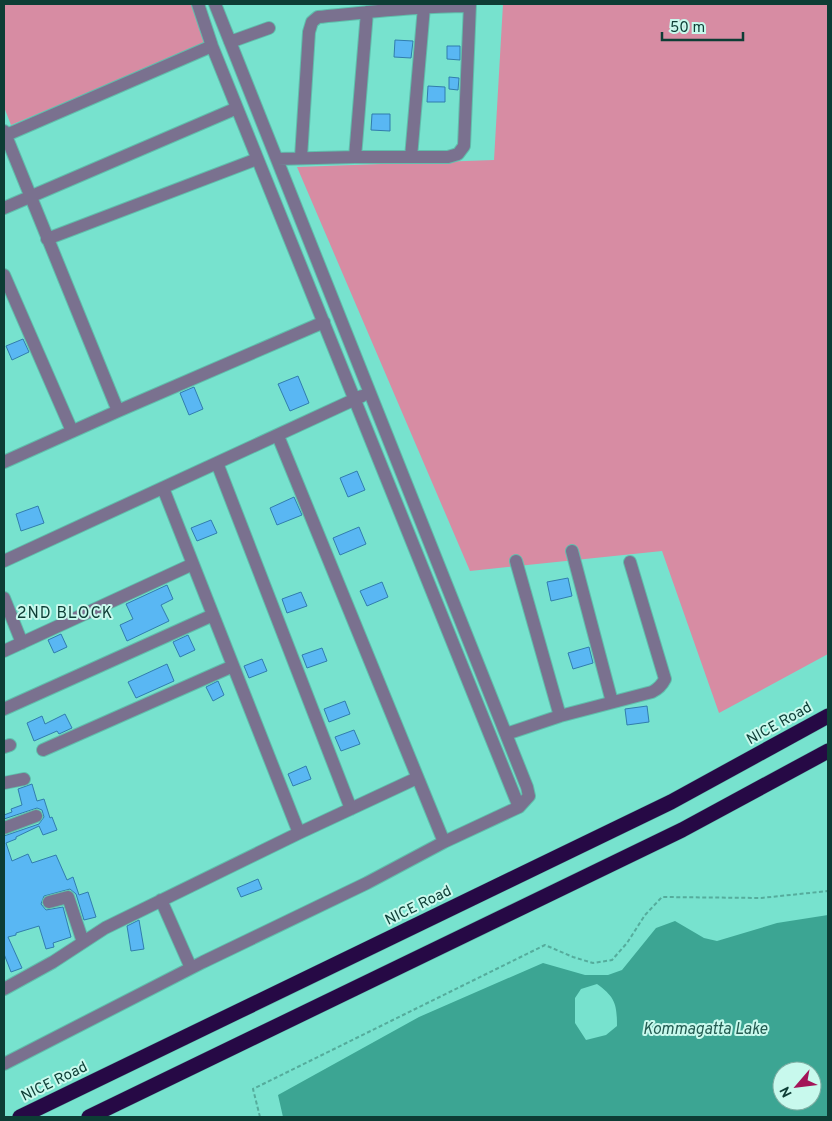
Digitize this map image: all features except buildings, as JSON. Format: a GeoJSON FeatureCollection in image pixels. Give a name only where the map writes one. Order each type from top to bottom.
{"type":"FeatureCollection","features":[{"type":"Feature","properties":{"kind":"highway","name":"NICE Road"},"geometry":{"type":"LineString","coordinates":[[20,1117],[671,802],[828,716]]}},
{"type":"Feature","properties":{"kind":"highway"},"geometry":{"type":"LineString","coordinates":[[89,1117],[682,830],[828,751]]}},
{"type":"Feature","properties":{"kind":"street"},"geometry":{"type":"LineString","coordinates":[[198,4],[212,46],[519,807]]}},
{"type":"Feature","properties":{"kind":"street"},"geometry":{"type":"LineString","coordinates":[[4,1064],[192,968],[367,883],[444,842],[519,807],[529,796],[215,4]]}},
{"type":"Feature","properties":{"kind":"street"},"geometry":{"type":"LineString","coordinates":[[277,159],[355,156],[454,156],[458,154],[464,146],[470,5],[424,7],[318,17],[312,22],[310,26],[302,157]]}},
{"type":"Feature","properties":{"kind":"street"},"geometry":{"type":"LineString","coordinates":[[411,157],[424,7]]}},
{"type":"Feature","properties":{"kind":"street"},"geometry":{"type":"LineString","coordinates":[[355,156],[368,12]]}},
{"type":"Feature","properties":{"kind":"street"},"geometry":{"type":"LineString","coordinates":[[230,42],[269,28]]}},
{"type":"Feature","properties":{"kind":"street"},"geometry":{"type":"LineString","coordinates":[[118,411],[4,134],[212,46]]}},
{"type":"Feature","properties":{"kind":"street"},"geometry":{"type":"LineString","coordinates":[[4,208],[237,108]]}},
{"type":"Feature","properties":{"kind":"street"},"geometry":{"type":"LineString","coordinates":[[47,239],[257,158]]}},
{"type":"Feature","properties":{"kind":"street"},"geometry":{"type":"LineString","coordinates":[[4,275],[72,431]]}},
{"type":"Feature","properties":{"kind":"street"},"geometry":{"type":"LineString","coordinates":[[4,462],[324,322]]}},
{"type":"Feature","properties":{"kind":"street"},"geometry":{"type":"LineString","coordinates":[[4,561],[370,392]]}},
{"type":"Feature","properties":{"kind":"street"},"geometry":{"type":"LineString","coordinates":[[278,436],[444,842]]}},
{"type":"Feature","properties":{"kind":"street"},"geometry":{"type":"LineString","coordinates":[[217,463],[351,809]]}},
{"type":"Feature","properties":{"kind":"street"},"geometry":{"type":"LineString","coordinates":[[163,488],[299,833]]}},
{"type":"Feature","properties":{"kind":"street"},"geometry":{"type":"LineString","coordinates":[[572,551],[612,702]]}},
{"type":"Feature","properties":{"kind":"street"},"geometry":{"type":"LineString","coordinates":[[516,561],[560,716]]}},
{"type":"Feature","properties":{"kind":"street"},"geometry":{"type":"LineString","coordinates":[[506,734],[660,687],[665,679],[630,562]]}},
{"type":"Feature","properties":{"kind":"street"},"geometry":{"type":"LineString","coordinates":[[4,651],[193,564]]}},
{"type":"Feature","properties":{"kind":"street"},"geometry":{"type":"LineString","coordinates":[[4,598],[22,643]]}},
{"type":"Feature","properties":{"kind":"street"},"geometry":{"type":"LineString","coordinates":[[4,709],[213,615]]}},
{"type":"Feature","properties":{"kind":"street"},"geometry":{"type":"LineString","coordinates":[[43,750],[233,666]]}},
{"type":"Feature","properties":{"kind":"street"},"geometry":{"type":"LineString","coordinates":[[4,989],[53,962],[105,928],[299,833],[417,778]]}},
{"type":"Feature","properties":{"kind":"street"},"geometry":{"type":"LineString","coordinates":[[4,783],[24,779]]}},
{"type":"Feature","properties":{"kind":"street"},"geometry":{"type":"LineString","coordinates":[[4,828],[36,816]]}},
{"type":"Feature","properties":{"kind":"street"},"geometry":{"type":"LineString","coordinates":[[49,902],[68,897],[70,899],[83,942]]}},
{"type":"Feature","properties":{"kind":"street"},"geometry":{"type":"LineString","coordinates":[[161,900],[192,968]]}},
{"type":"Feature","properties":{"kind":"path"},"geometry":{"type":"LineString","coordinates":[[260,1117],[253,1089],[545,945],[573,957],[594,963],[612,960],[627,943],[645,915],[662,897],[761,898],[828,890]]}},
{"type":"Feature","properties":{"kind":"shaded area"},"geometry":{"type":"Polygon","coordinates":[[[4,4],[191,4],[205,44],[11,125],[4,107],[4,4]]]}},
{"type":"Feature","properties":{"kind":"shaded area"},"geometry":{"type":"Polygon","coordinates":[[[503,4],[828,4],[828,654],[719,713],[662,551],[470,571],[297,167],[494,160],[503,4]]]}},
{"type":"Feature","properties":{"kind":"water","name":"Kommagatta Lake"},"geometry":{"type":"Polygon","coordinates":[[[828,915],[828,1117],[283,1117],[278,1095],[419,1017],[543,963],[585,975],[608,975],[622,970],[656,928],[675,921],[704,938],[717,941],[777,923],[828,915]],[[597,984],[581,989],[575,998],[575,1023],[586,1040],[606,1035],[617,1026],[614,1002],[608,993],[597,984]]]}},
{"type":"Feature","properties":{"kind":"district","name":"2ND BLOCK"},"geometry":{"type":"Point","coordinates":[65,612]}}]}
